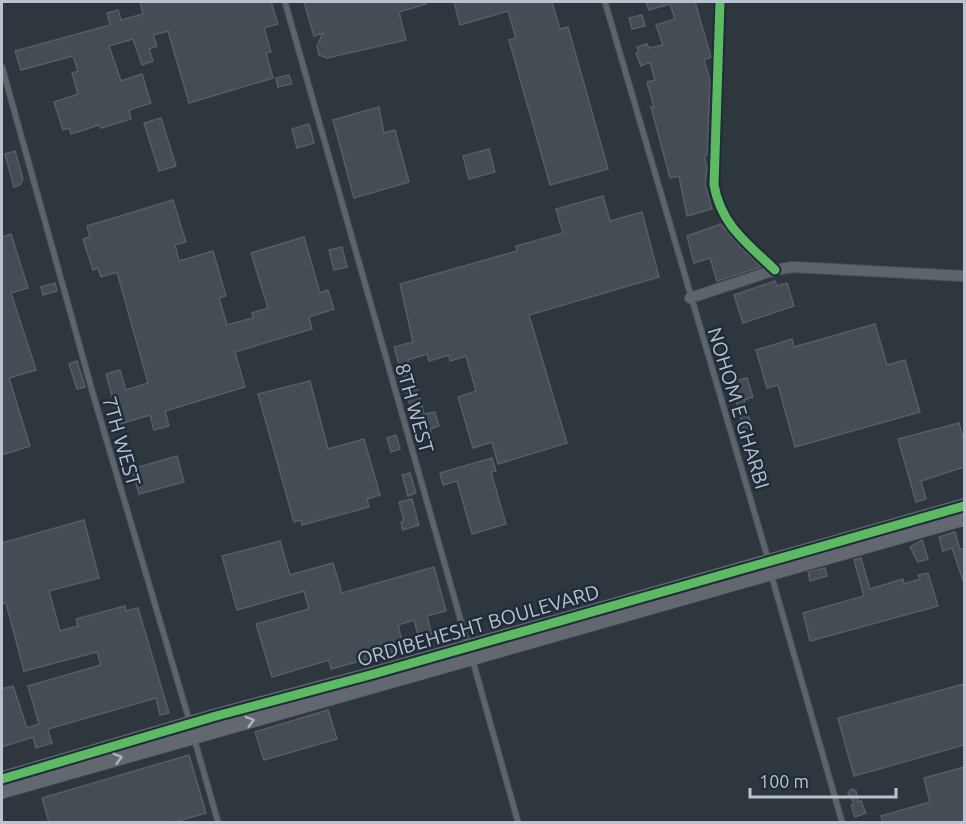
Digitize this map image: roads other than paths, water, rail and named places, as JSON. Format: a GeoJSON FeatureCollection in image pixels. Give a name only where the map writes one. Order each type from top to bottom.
{"type":"FeatureCollection","features":[{"type":"Feature","properties":{"kind":"street"},"geometry":{"type":"LineString","coordinates":[[720,2],[714,186],[718,207],[742,238],[775,270]]}},
{"type":"Feature","properties":{"kind":"street"},"geometry":{"type":"LineString","coordinates":[[690,298],[775,270],[793,267],[964,276]]}},
{"type":"Feature","properties":{"kind":"street","name":"ORDIBEHESHT BOULEVARD"},"geometry":{"type":"LineString","coordinates":[[2,780],[192,730],[770,567],[964,506]]}},
{"type":"Feature","properties":{"kind":"street","name":"ORDIBEHESHT BOULEVARD"},"geometry":{"type":"LineString","coordinates":[[770,567],[964,518]]}},
{"type":"Feature","properties":{"kind":"street","name":"ORDIBEHESHT BOULEVARD"},"geometry":{"type":"LineString","coordinates":[[2,791],[192,730]]}},
{"type":"Feature","properties":{"kind":"lane","name":"8TH WEST"},"geometry":{"type":"LineString","coordinates":[[285,2],[518,822]]}},
{"type":"Feature","properties":{"kind":"lane","name":"NOHOM E GHARBI"},"geometry":{"type":"LineString","coordinates":[[605,2],[842,822]]}},
{"type":"Feature","properties":{"kind":"lane","name":"7TH WEST"},"geometry":{"type":"LineString","coordinates":[[2,67],[95,401],[218,822]]}}]}
